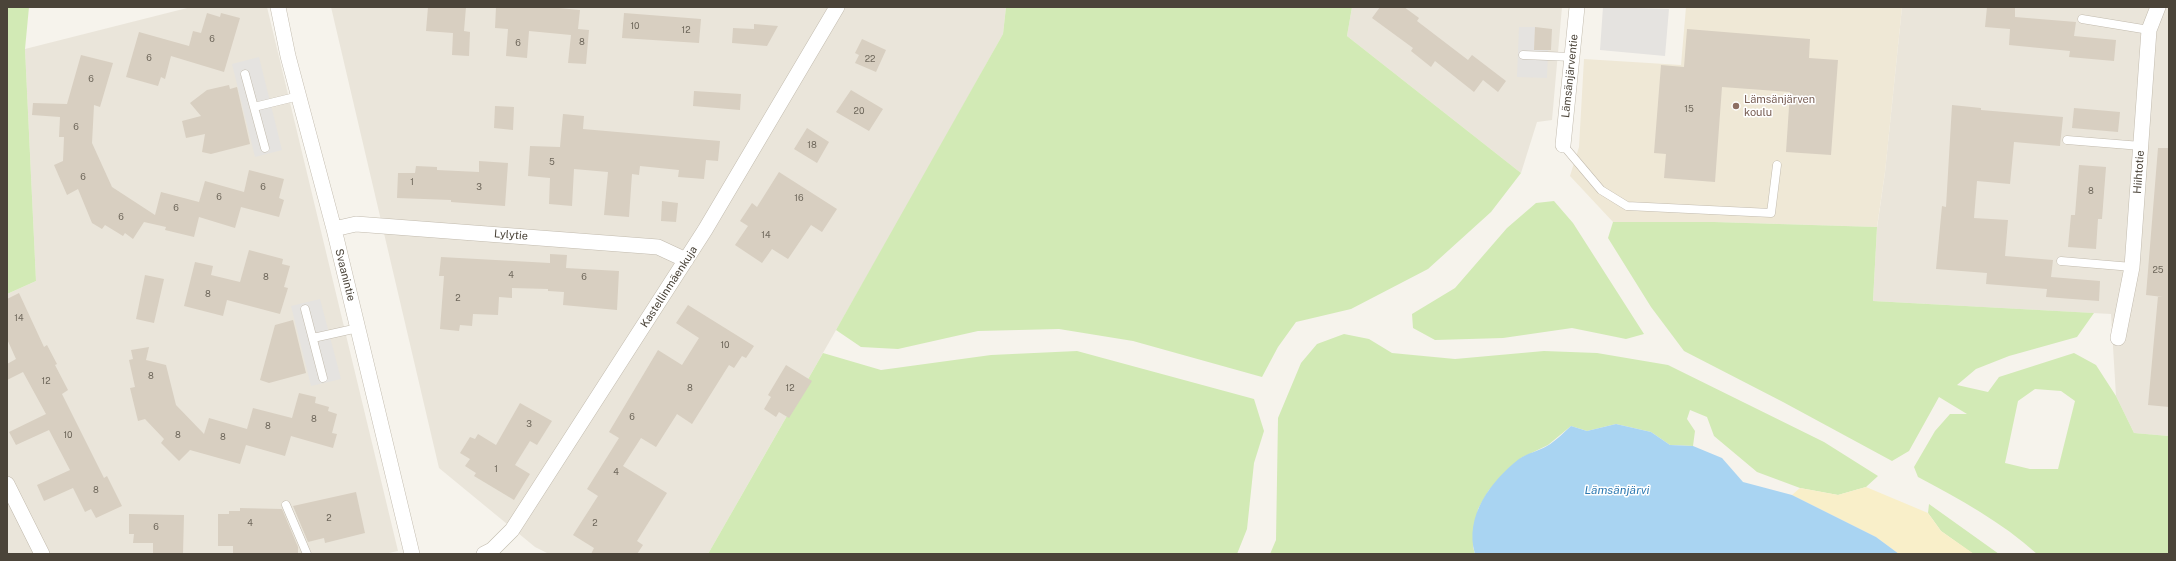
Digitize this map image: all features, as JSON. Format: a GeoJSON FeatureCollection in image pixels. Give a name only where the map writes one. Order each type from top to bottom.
{"type":"FeatureCollection","features":[{"type":"Feature","properties":{"kind":"street","name":"Svaanintie"},"geometry":{"type":"LineString","coordinates":[[278,7],[299,96],[334,229],[410,550]]}},
{"type":"Feature","properties":{"kind":"street","name":"Kastellinmäenkuja"},"geometry":{"type":"LineString","coordinates":[[484,554],[492,550],[512,530],[731,188],[837,7]]}},
{"type":"Feature","properties":{"kind":"street","name":"Lämsänjärventie"},"geometry":{"type":"LineString","coordinates":[[1563,145],[1577,7]]}},
{"type":"Feature","properties":{"kind":"street","name":"Hiihtotie"},"geometry":{"type":"LineString","coordinates":[[2118,338],[2132,267],[2149,30],[2158,7]]}},
{"type":"Feature","properties":{"kind":"street","name":"Lylytie"},"geometry":{"type":"LineString","coordinates":[[334,229],[356,224],[658,246],[686,260]]}},
{"type":"Feature","properties":{"kind":"street"},"geometry":{"type":"LineString","coordinates":[[7,484],[42,554]]}},
{"type":"Feature","properties":{"kind":"lane"},"geometry":{"type":"LineString","coordinates":[[2082,19],[2149,30]]}},
{"type":"Feature","properties":{"kind":"lane"},"geometry":{"type":"LineString","coordinates":[[1523,55],[1572,57]]}},
{"type":"Feature","properties":{"kind":"lane"},"geometry":{"type":"LineString","coordinates":[[245,74],[265,148]]}},
{"type":"Feature","properties":{"kind":"lane"},"geometry":{"type":"LineString","coordinates":[[254,107],[299,96]]}},
{"type":"Feature","properties":{"kind":"lane"},"geometry":{"type":"LineString","coordinates":[[2067,140],[2140,146]]}},
{"type":"Feature","properties":{"kind":"lane"},"geometry":{"type":"LineString","coordinates":[[1563,145],[1601,190],[1627,206],[1771,213],[1777,164]]}},
{"type":"Feature","properties":{"kind":"lane"},"geometry":{"type":"LineString","coordinates":[[2061,261],[2132,267]]}},
{"type":"Feature","properties":{"kind":"lane"},"geometry":{"type":"LineString","coordinates":[[305,309],[323,378]]}},
{"type":"Feature","properties":{"kind":"lane"},"geometry":{"type":"LineString","coordinates":[[312,338],[358,328]]}},
{"type":"Feature","properties":{"kind":"lane"},"geometry":{"type":"LineString","coordinates":[[286,505],[307,554]]}},
{"type":"Feature","properties":{"kind":"shaded area"},"geometry":{"type":"Polygon","coordinates":[[[191,7],[267,7],[398,551],[384,554],[7,554],[7,294],[36,281],[25,49],[191,7]]]}},
{"type":"Feature","properties":{"kind":"shaded area"},"geometry":{"type":"Polygon","coordinates":[[[331,7],[1006,7],[1003,34],[919,185],[708,554],[549,554],[535,547],[439,468],[331,7]]]}},
{"type":"Feature","properties":{"kind":"shaded area"},"geometry":{"type":"Polygon","coordinates":[[[1352,7],[1562,7],[1552,120],[1537,122],[1521,173],[1347,36],[1352,7]]]}},
{"type":"Feature","properties":{"kind":"shaded area"},"geometry":{"type":"Polygon","coordinates":[[[1603,7],[1669,9],[1665,56],[1600,50],[1603,7]]]}},
{"type":"Feature","properties":{"kind":"shaded area","name":"Lämsänjärven koulu"},"geometry":{"type":"Polygon","coordinates":[[[1686,7],[1902,7],[1885,172],[1877,227],[1714,222],[1613,222],[1570,176],[1579,147],[1584,59],[1681,65],[1686,7]]]}},
{"type":"Feature","properties":{"kind":"shaded area"},"geometry":{"type":"Polygon","coordinates":[[[1902,7],[2169,7],[2169,436],[2134,433],[2116,396],[2111,314],[1873,301],[1877,228],[1885,172],[1902,7]]]}},
{"type":"Feature","properties":{"kind":"shaded area"},"geometry":{"type":"Polygon","coordinates":[[[1519,27],[1535,27],[1534,50],[1548,50],[1547,78],[1517,77],[1519,27]]]}},
{"type":"Feature","properties":{"kind":"shaded area"},"geometry":{"type":"Polygon","coordinates":[[[259,57],[282,150],[255,157],[232,64],[259,57]]]}},
{"type":"Feature","properties":{"kind":"shaded area"},"geometry":{"type":"Polygon","coordinates":[[[320,299],[341,379],[311,386],[291,306],[320,299]]]}},
{"type":"Feature","properties":{"kind":"green space"},"geometry":{"type":"Polygon","coordinates":[[[7,7],[29,7],[25,49],[36,281],[7,294],[7,7]]]}},
{"type":"Feature","properties":{"kind":"green space"},"geometry":{"type":"Polygon","coordinates":[[[1006,7],[1352,7],[1347,36],[1521,173],[1491,212],[1428,269],[1351,309],[1296,322],[1278,347],[1262,377],[1133,341],[1059,329],[978,331],[898,349],[861,347],[836,330],[1003,34],[1006,7]]]}},
{"type":"Feature","properties":{"kind":"green space"},"geometry":{"type":"Polygon","coordinates":[[[1554,201],[1573,223],[1644,334],[1626,339],[1572,328],[1503,338],[1435,340],[1413,328],[1412,314],[1455,288],[1507,228],[1536,203],[1554,201]]]}},
{"type":"Feature","properties":{"kind":"green space"},"geometry":{"type":"Polygon","coordinates":[[[1613,222],[1714,222],[1877,227],[1873,301],[2094,313],[2077,337],[2009,356],[1976,369],[1957,385],[1988,392],[1999,377],[2074,353],[2096,365],[2116,396],[2134,433],[2169,436],[2169,554],[2037,554],[2024,542],[1995,521],[1918,477],[1914,467],[1935,431],[1950,414],[1967,414],[1939,397],[1909,451],[1892,461],[1684,351],[1651,307],[1608,238],[1613,222]],[[2035,389],[2018,401],[2005,463],[2030,469],[2058,469],[2075,401],[2061,391],[2035,389]]]}},
{"type":"Feature","properties":{"kind":"green space"},"geometry":{"type":"Polygon","coordinates":[[[1344,334],[1369,339],[1392,353],[1455,359],[1544,351],[1597,353],[1668,365],[1824,442],[1878,476],[1866,487],[1838,495],[1800,488],[1757,472],[1714,436],[1707,417],[1690,410],[1687,419],[1695,431],[1693,446],[1670,445],[1651,432],[1616,424],[1587,431],[1571,426],[1548,445],[1521,458],[1489,490],[1478,509],[1473,547],[1475,554],[1270,554],[1276,540],[1278,418],[1301,363],[1317,344],[1344,334]]]}},
{"type":"Feature","properties":{"kind":"green space"},"geometry":{"type":"Polygon","coordinates":[[[1077,351],[1254,399],[1264,431],[1254,463],[1247,529],[1237,554],[708,554],[823,353],[881,370],[991,355],[1077,351]]]}},
{"type":"Feature","properties":{"kind":"green space"},"geometry":{"type":"Polygon","coordinates":[[[1929,504],[1999,554],[1973,554],[1941,531],[1928,513],[1929,504]]]}},
{"type":"Feature","properties":{"kind":"sand"},"geometry":{"type":"Polygon","coordinates":[[[1866,487],[1928,513],[1941,531],[1974,554],[1899,554],[1876,537],[1792,495],[1800,488],[1838,495],[1866,487]]]}},
{"type":"Feature","properties":{"kind":"water","name":"Lämsänjärvi"},"geometry":{"type":"Polygon","coordinates":[[[1616,424],[1651,432],[1670,445],[1693,446],[1722,458],[1743,482],[1792,495],[1876,537],[1899,554],[1475,554],[1473,526],[1482,500],[1509,468],[1522,457],[1550,444],[1571,426],[1587,431],[1616,424]]]}},
{"type":"Feature","properties":{"kind":"building"},"geometry":{"type":"Polygon","coordinates":[[[428,7],[466,7],[464,31],[470,32],[469,56],[452,55],[453,33],[426,31],[428,7]]]}},
{"type":"Feature","properties":{"kind":"building"},"geometry":{"type":"Polygon","coordinates":[[[496,7],[548,7],[580,10],[578,29],[589,30],[586,64],[568,63],[571,35],[529,31],[527,58],[506,56],[508,29],[495,28],[496,7]]]}},
{"type":"Feature","properties":{"kind":"building"},"geometry":{"type":"Polygon","coordinates":[[[1380,7],[1404,7],[1419,18],[1417,21],[1468,60],[1472,55],[1506,81],[1498,92],[1483,80],[1474,92],[1435,61],[1431,67],[1411,51],[1413,48],[1372,18],[1380,7]]]}},
{"type":"Feature","properties":{"kind":"building"},"geometry":{"type":"Polygon","coordinates":[[[1987,7],[2015,7],[2015,17],[2076,22],[2074,36],[2116,40],[2114,61],[2069,57],[2070,51],[2009,45],[2010,29],[1985,27],[1987,7]]]}},
{"type":"Feature","properties":{"kind":"building"},"geometry":{"type":"Polygon","coordinates":[[[207,13],[220,17],[221,13],[240,18],[224,72],[171,56],[165,79],[161,77],[158,86],[126,77],[139,32],[189,46],[193,31],[201,33],[207,13]]]}},
{"type":"Feature","properties":{"kind":"building"},"geometry":{"type":"Polygon","coordinates":[[[624,13],[701,19],[699,43],[622,38],[624,13]]]}},
{"type":"Feature","properties":{"kind":"building"},"geometry":{"type":"Polygon","coordinates":[[[754,24],[778,26],[767,46],[732,43],[733,28],[754,29],[754,24]]]}},
{"type":"Feature","properties":{"kind":"building"},"geometry":{"type":"Polygon","coordinates":[[[1535,27],[1552,29],[1551,50],[1534,50],[1535,27]]]}},
{"type":"Feature","properties":{"kind":"building","name":"Lämsänjärven koulu"},"geometry":{"type":"Polygon","coordinates":[[[1687,29],[1810,39],[1809,58],[1838,60],[1831,155],[1786,152],[1790,92],[1722,87],[1715,182],[1664,178],[1666,154],[1654,153],[1661,65],[1684,67],[1687,29]]]}},
{"type":"Feature","properties":{"kind":"building"},"geometry":{"type":"Polygon","coordinates":[[[862,39],[886,50],[876,72],[855,63],[859,55],[855,53],[862,39]]]}},
{"type":"Feature","properties":{"kind":"building"},"geometry":{"type":"Polygon","coordinates":[[[81,55],[113,63],[100,107],[94,105],[92,143],[112,187],[155,215],[161,192],[199,202],[205,181],[244,192],[249,170],[284,179],[279,198],[284,200],[279,217],[241,207],[235,228],[199,217],[194,237],[165,230],[166,227],[144,222],[133,239],[125,233],[123,236],[105,225],[102,229],[92,223],[78,189],[67,195],[54,165],[63,161],[64,137],[59,137],[60,117],[32,115],[33,103],[67,104],[81,55]]]}},
{"type":"Feature","properties":{"kind":"building"},"geometry":{"type":"Polygon","coordinates":[[[229,85],[230,89],[237,87],[250,144],[211,154],[202,152],[205,134],[186,138],[182,121],[201,116],[190,103],[207,90],[229,85]]]}},
{"type":"Feature","properties":{"kind":"building"},"geometry":{"type":"Polygon","coordinates":[[[851,90],[883,109],[869,131],[836,112],[851,90]]]}},
{"type":"Feature","properties":{"kind":"building"},"geometry":{"type":"Polygon","coordinates":[[[694,91],[741,94],[740,110],[693,106],[694,91]]]}},
{"type":"Feature","properties":{"kind":"building"},"geometry":{"type":"Polygon","coordinates":[[[1952,105],[1981,108],[1981,110],[2063,117],[2060,146],[2014,142],[2010,184],[1977,181],[1974,218],[2008,220],[2005,256],[2053,260],[2051,277],[2100,281],[2099,301],[2046,297],[2047,289],[1986,284],[1987,273],[1936,269],[1942,206],[1946,207],[1952,105]]]}},
{"type":"Feature","properties":{"kind":"building"},"geometry":{"type":"Polygon","coordinates":[[[495,106],[514,107],[513,130],[494,128],[495,106]]]}},
{"type":"Feature","properties":{"kind":"building"},"geometry":{"type":"Polygon","coordinates":[[[2074,108],[2120,112],[2118,132],[2072,128],[2074,108]]]}},
{"type":"Feature","properties":{"kind":"building"},"geometry":{"type":"Polygon","coordinates":[[[563,114],[584,116],[583,129],[720,141],[718,161],[706,160],[704,179],[678,177],[679,170],[640,166],[639,175],[632,174],[629,217],[604,215],[608,172],[574,169],[572,206],[549,204],[550,178],[528,176],[530,146],[560,147],[563,114]]]}},
{"type":"Feature","properties":{"kind":"building"},"geometry":{"type":"Polygon","coordinates":[[[807,128],[829,142],[817,163],[794,149],[807,128]]]}},
{"type":"Feature","properties":{"kind":"building"},"geometry":{"type":"Polygon","coordinates":[[[2158,148],[2169,148],[2169,407],[2148,405],[2158,296],[2146,295],[2158,148]]]}},
{"type":"Feature","properties":{"kind":"building"},"geometry":{"type":"Polygon","coordinates":[[[479,161],[508,163],[505,206],[451,202],[451,200],[397,198],[398,173],[415,173],[416,166],[437,167],[437,170],[479,172],[479,161]]]}},
{"type":"Feature","properties":{"kind":"building"},"geometry":{"type":"Polygon","coordinates":[[[2079,165],[2106,167],[2102,219],[2098,219],[2096,249],[2068,247],[2071,215],[2075,215],[2079,165]]]}},
{"type":"Feature","properties":{"kind":"building"},"geometry":{"type":"Polygon","coordinates":[[[779,172],[837,209],[822,232],[811,225],[788,259],[772,249],[762,263],[735,245],[748,226],[740,221],[752,203],[757,207],[779,172]]]}},
{"type":"Feature","properties":{"kind":"building"},"geometry":{"type":"Polygon","coordinates":[[[662,201],[678,203],[676,222],[661,221],[662,201]]]}},
{"type":"Feature","properties":{"kind":"building"},"geometry":{"type":"Polygon","coordinates":[[[249,250],[283,259],[282,264],[290,266],[284,287],[288,288],[280,314],[227,300],[223,316],[184,306],[195,262],[213,266],[211,275],[240,282],[249,250]]]}},
{"type":"Feature","properties":{"kind":"building"},"geometry":{"type":"Polygon","coordinates":[[[550,254],[567,255],[566,268],[619,271],[617,310],[563,305],[564,292],[548,291],[548,289],[512,288],[512,298],[499,297],[498,315],[473,314],[472,326],[460,325],[459,331],[440,329],[444,276],[439,276],[441,257],[550,263],[550,254]]]}},
{"type":"Feature","properties":{"kind":"building"},"geometry":{"type":"Polygon","coordinates":[[[145,275],[164,279],[154,323],[136,319],[145,275]]]}},
{"type":"Feature","properties":{"kind":"building"},"geometry":{"type":"Polygon","coordinates":[[[19,293],[44,347],[47,345],[57,364],[55,365],[68,390],[62,394],[104,478],[107,476],[122,506],[96,518],[91,509],[85,512],[73,488],[44,501],[37,485],[70,470],[49,430],[16,445],[9,432],[46,414],[23,372],[7,380],[7,364],[16,359],[7,339],[7,299],[19,293]]]}},
{"type":"Feature","properties":{"kind":"building"},"geometry":{"type":"Polygon","coordinates":[[[688,305],[754,346],[746,358],[742,356],[734,368],[729,365],[692,424],[677,414],[656,447],[641,438],[623,466],[667,493],[637,541],[643,545],[637,554],[591,554],[594,548],[573,535],[598,496],[587,489],[619,438],[609,432],[658,350],[682,365],[699,338],[676,323],[688,305]]]}},
{"type":"Feature","properties":{"kind":"building"},"geometry":{"type":"Polygon","coordinates":[[[293,320],[306,373],[269,383],[260,380],[275,325],[293,320]]]}},
{"type":"Feature","properties":{"kind":"building"},"geometry":{"type":"Polygon","coordinates":[[[149,347],[146,360],[166,365],[176,405],[204,434],[209,418],[247,429],[253,408],[292,418],[299,393],[316,397],[315,403],[329,407],[328,411],[337,414],[332,433],[337,434],[333,448],[291,436],[285,456],[246,445],[240,464],[190,450],[179,461],[161,443],[164,439],[145,419],[138,421],[130,388],[135,387],[129,360],[133,359],[131,350],[149,347]]]}},
{"type":"Feature","properties":{"kind":"building"},"geometry":{"type":"Polygon","coordinates":[[[786,365],[812,381],[789,418],[779,412],[776,417],[764,409],[771,397],[768,395],[786,365]]]}},
{"type":"Feature","properties":{"kind":"building"},"geometry":{"type":"Polygon","coordinates":[[[520,403],[552,421],[537,445],[530,441],[515,465],[530,474],[514,500],[474,476],[476,473],[465,466],[470,459],[460,453],[470,437],[475,439],[478,434],[496,445],[520,403]]]}},
{"type":"Feature","properties":{"kind":"building"},"geometry":{"type":"Polygon","coordinates":[[[356,492],[365,533],[325,543],[324,538],[308,542],[293,506],[356,492]]]}},
{"type":"Feature","properties":{"kind":"building"},"geometry":{"type":"Polygon","coordinates":[[[240,508],[282,509],[298,547],[298,554],[233,553],[233,546],[218,546],[218,514],[229,514],[229,511],[240,511],[240,508]]]}},
{"type":"Feature","properties":{"kind":"building"},"geometry":{"type":"Polygon","coordinates":[[[129,514],[184,515],[183,554],[153,554],[153,543],[133,543],[134,534],[129,534],[129,514]]]}},
{"type":"Feature","properties":{"kind":"place","name":"Lämsänjärven koulu"},"geometry":{"type":"Point","coordinates":[1736,106]}}]}
